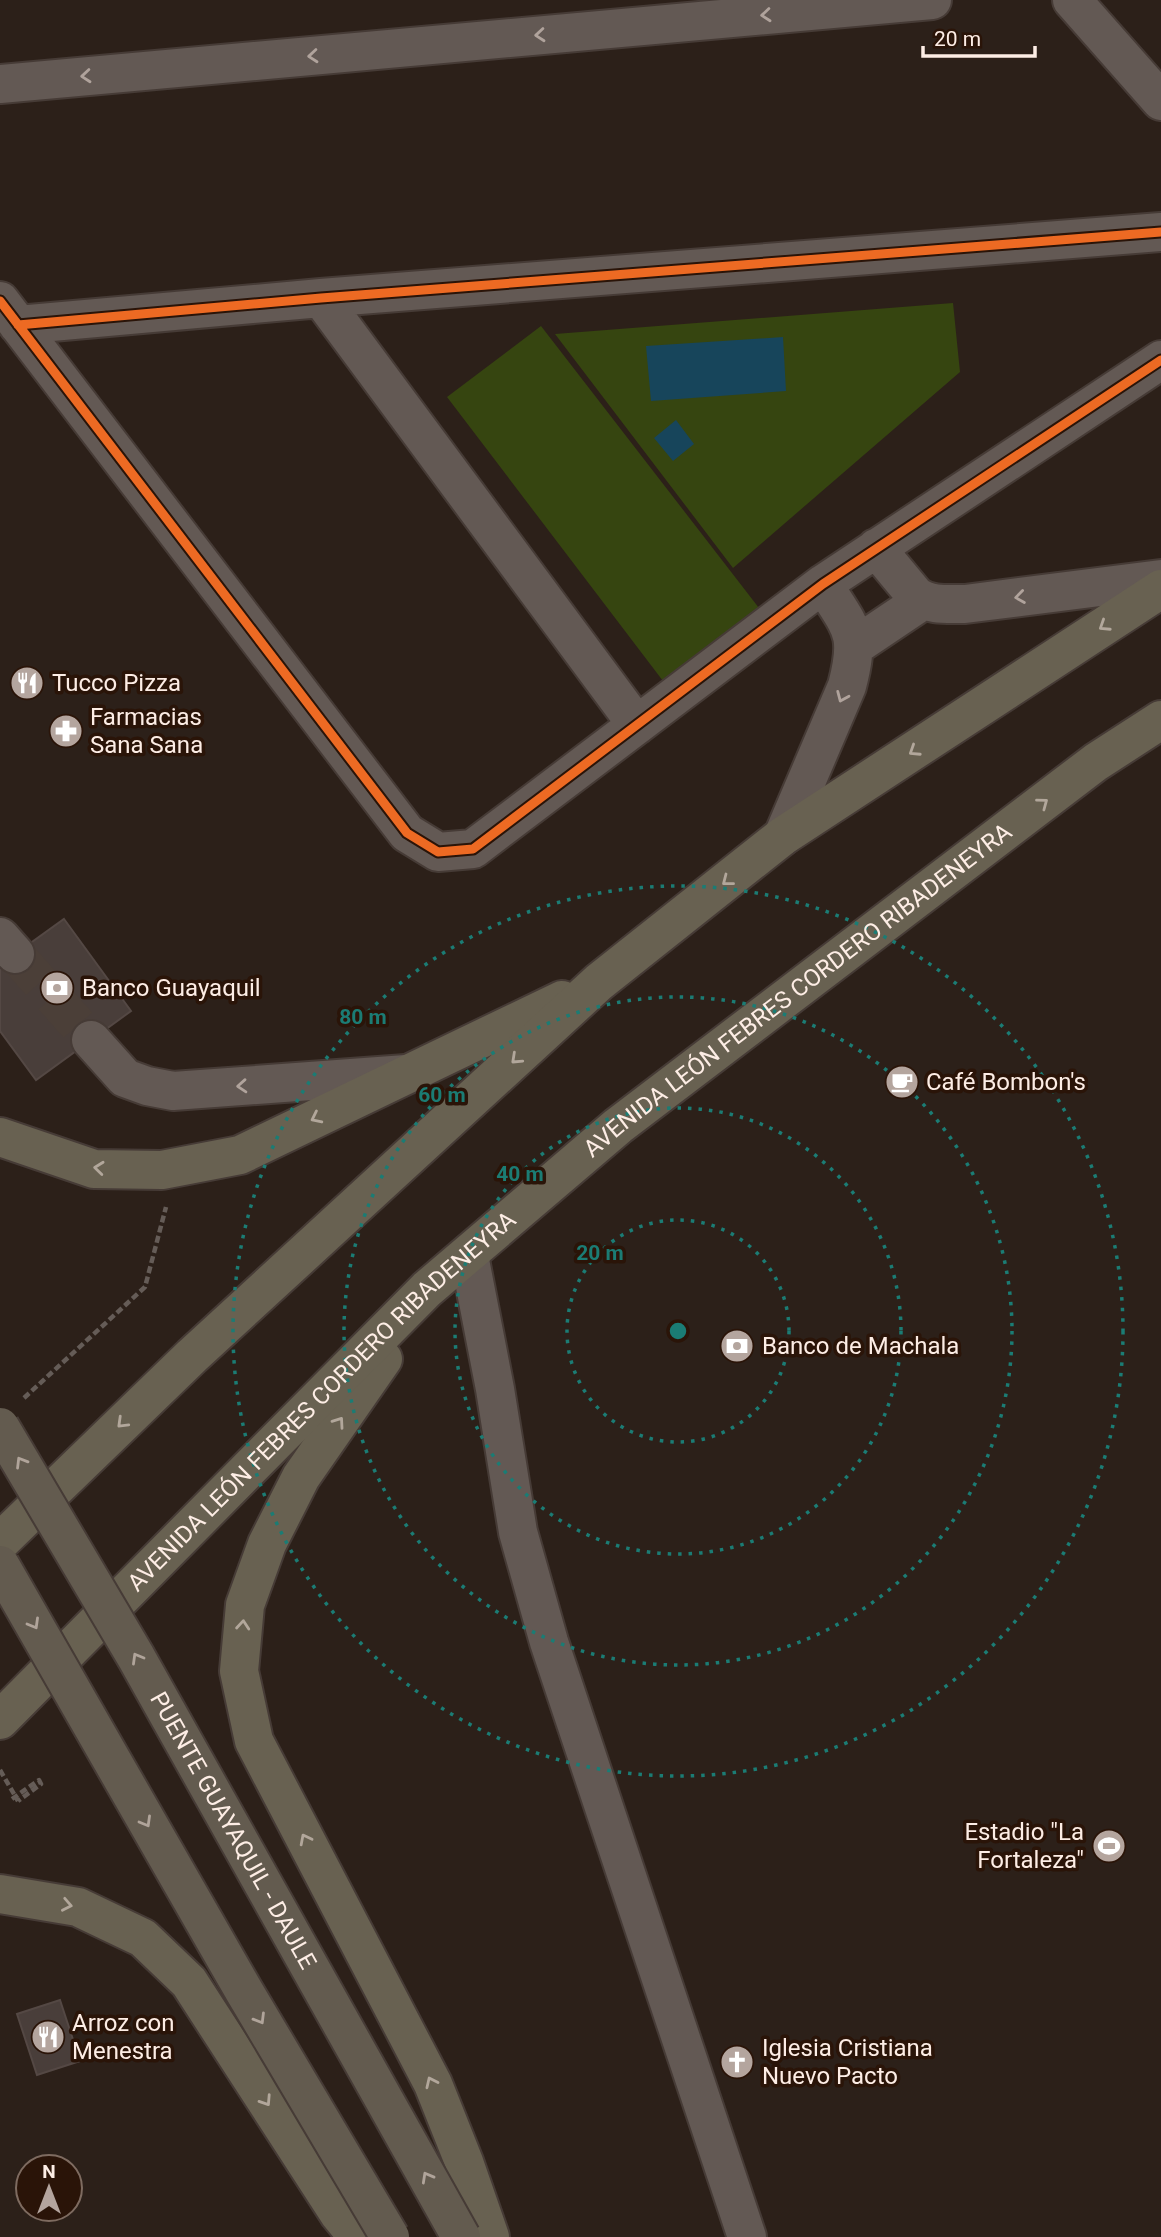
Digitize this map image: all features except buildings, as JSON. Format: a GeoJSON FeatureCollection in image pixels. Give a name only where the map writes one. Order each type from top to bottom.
{"type":"FeatureCollection","features":[{"type":"Feature","properties":{"kind":"highway"},"geometry":{"type":"LineString","coordinates":[[0,1542],[192,1356],[599,982],[783,836],[1161,589]]}},
{"type":"Feature","properties":{"kind":"highway","name":"AVENIDA LEÓN FEBRES CORDERO RIBADENEYRA"},"geometry":{"type":"LineString","coordinates":[[0,1720],[427,1289],[618,1126],[1096,762],[1161,720]]}},
{"type":"Feature","properties":{"kind":"highway"},"geometry":{"type":"LineString","coordinates":[[0,1137],[94,1169],[162,1170],[240,1155],[599,982]]}},
{"type":"Feature","properties":{"kind":"highway"},"geometry":{"type":"LineString","coordinates":[[427,1289],[366,1384],[301,1477],[267,1544],[245,1605],[239,1671],[254,1741],[433,2084],[490,2237]]}},
{"type":"Feature","properties":{"kind":"highway"},"geometry":{"type":"LineString","coordinates":[[0,1894],[78,1907],[143,1938],[189,1982],[339,2214],[358,2237]]}},
{"type":"Feature","properties":{"kind":"main road","name":"PUENTE GUAYAQUIL - DAULE"},"geometry":{"type":"LineString","coordinates":[[10,1414],[136,1657],[461,2237]]}},
{"type":"Feature","properties":{"kind":"main road"},"geometry":{"type":"LineString","coordinates":[[0,1565],[244,1992],[390,2237]]}},
{"type":"Feature","properties":{"kind":"street"},"geometry":{"type":"LineString","coordinates":[[0,84],[932,0]]}},
{"type":"Feature","properties":{"kind":"street"},"geometry":{"type":"LineString","coordinates":[[1072,0],[1161,101]]}},
{"type":"Feature","properties":{"kind":"street"},"geometry":{"type":"LineString","coordinates":[[9,313],[321,299],[1161,232]]}},
{"type":"Feature","properties":{"kind":"street"},"geometry":{"type":"LineString","coordinates":[[321,299],[637,725]]}},
{"type":"Feature","properties":{"kind":"street"},"geometry":{"type":"LineString","coordinates":[[9,313],[407,834],[438,852],[473,849],[823,584],[1161,360]]}},
{"type":"Feature","properties":{"kind":"street"},"geometry":{"type":"LineString","coordinates":[[876,548],[909,590],[922,601],[965,604],[1161,579]]}},
{"type":"Feature","properties":{"kind":"street"},"geometry":{"type":"LineString","coordinates":[[783,836],[846,686],[855,646],[852,631],[823,584]]}},
{"type":"Feature","properties":{"kind":"street"},"geometry":{"type":"LineString","coordinates":[[855,646],[922,601]]}},
{"type":"Feature","properties":{"kind":"street"},"geometry":{"type":"LineString","coordinates":[[91,1040],[125,1078],[173,1091],[408,1074]]}},
{"type":"Feature","properties":{"kind":"street"},"geometry":{"type":"LineString","coordinates":[[469,1255],[495,1389],[518,1532],[553,1655],[747,2237]]}},
{"type":"Feature","properties":{"kind":"path"},"geometry":{"type":"LineString","coordinates":[[10,1414],[145,1287],[168,1202]]}},
{"type":"Feature","properties":{"kind":"path"},"geometry":{"type":"LineString","coordinates":[[0,1770],[15,1800]]}},
{"type":"Feature","properties":{"kind":"path"},"geometry":{"type":"LineString","coordinates":[[39,1780],[41,1784],[15,1800],[39,1780]]}},
{"type":"Feature","properties":{"kind":"green space"},"geometry":{"type":"Polygon","coordinates":[[[953,303],[960,372],[733,568],[555,334],[953,303]]]}},
{"type":"Feature","properties":{"kind":"green space"},"geometry":{"type":"Polygon","coordinates":[[[541,326],[759,608],[663,681],[447,397],[541,326]]]}},
{"type":"Feature","properties":{"kind":"water"},"geometry":{"type":"Polygon","coordinates":[[[783,337],[786,391],[651,401],[646,346],[783,337]]]}},
{"type":"Feature","properties":{"kind":"water"},"geometry":{"type":"Polygon","coordinates":[[[676,420],[694,444],[673,461],[654,438],[676,420]]]}},
{"type":"Feature","properties":{"kind":"tunnel"},"geometry":{"type":"LineString","coordinates":[[15,954],[91,1040]]}},
{"type":"Feature","properties":{"kind":"cycle path"},"geometry":{"type":"LineString","coordinates":[[18,325],[321,298],[1161,232]]}},
{"type":"Feature","properties":{"kind":"cycle path"},"geometry":{"type":"LineString","coordinates":[[0,301],[407,833],[438,852],[473,849],[823,584],[1161,360]]}},
{"type":"Feature","properties":{"kind":"place","name":"Tucco Pizza"},"geometry":{"type":"Point","coordinates":[27,683]}},
{"type":"Feature","properties":{"kind":"place","name":"Farmacias Sana Sana"},"geometry":{"type":"Point","coordinates":[66,731]}},
{"type":"Feature","properties":{"kind":"place","name":"Banco Guayaquil"},"geometry":{"type":"Point","coordinates":[57,988]}},
{"type":"Feature","properties":{"kind":"place","name":"Café Bombon's"},"geometry":{"type":"Point","coordinates":[902,1082]}},
{"type":"Feature","properties":{"kind":"place","name":"Banco de Machala"},"geometry":{"type":"Point","coordinates":[737,1346]}},
{"type":"Feature","properties":{"kind":"place","name":"Estadio \"La Fortaleza\""},"geometry":{"type":"Point","coordinates":[1109,1846]}},
{"type":"Feature","properties":{"kind":"place","name":"Arroz con Menestra"},"geometry":{"type":"Point","coordinates":[48,2037]}},
{"type":"Feature","properties":{"kind":"place","name":"Iglesia Cristiana Nuevo Pacto"},"geometry":{"type":"Point","coordinates":[737,2062]}}]}
